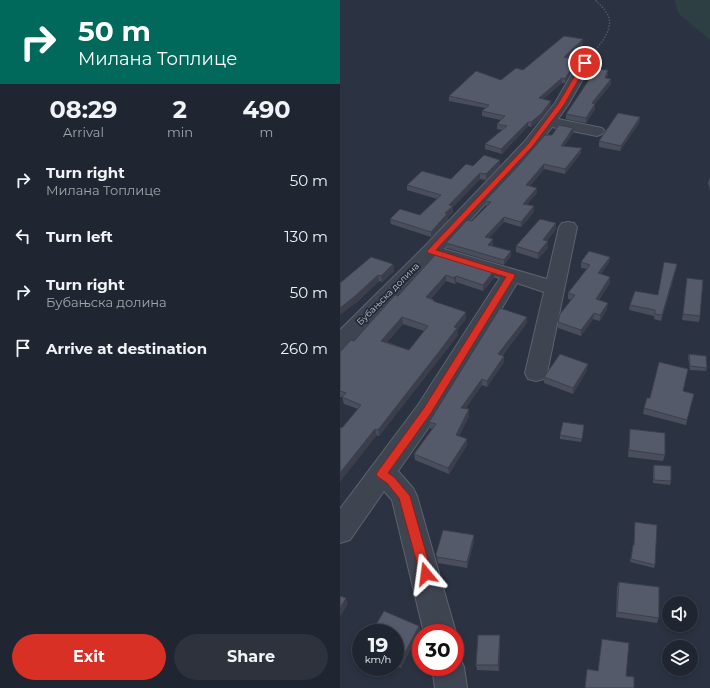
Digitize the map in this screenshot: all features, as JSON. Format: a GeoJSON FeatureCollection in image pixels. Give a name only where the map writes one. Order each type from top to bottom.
{"type":"FeatureCollection","features":[{"type":"Feature","properties":{"kind":"street","name":"Бубањска долина"},"geometry":{"type":"LineString","coordinates":[[340,343],[431,251],[530,145],[567,95],[585,63]]}},
{"type":"Feature","properties":{"kind":"street"},"geometry":{"type":"LineString","coordinates":[[548,122],[598,130]]}},
{"type":"Feature","properties":{"kind":"street"},"geometry":{"type":"LineString","coordinates":[[536,373],[568,227]]}},
{"type":"Feature","properties":{"kind":"street"},"geometry":{"type":"LineString","coordinates":[[431,251],[554,288]]}},
{"type":"Feature","properties":{"kind":"street"},"geometry":{"type":"LineString","coordinates":[[340,531],[427,410],[511,276]]}},
{"type":"Feature","properties":{"kind":"street"},"geometry":{"type":"LineString","coordinates":[[382,474],[391,480],[404,496],[438,624]]}},
{"type":"Feature","properties":{"kind":"street"},"geometry":{"type":"LineString","coordinates":[[449,676],[451,688]]}},
{"type":"Feature","properties":{"kind":"path"},"geometry":{"type":"LineString","coordinates":[[585,63],[601,43],[610,23],[607,13],[595,0]]}},
{"type":"Feature","properties":{"kind":"shaded area"},"geometry":{"type":"Polygon","coordinates":[[[674,0],[710,0],[710,40],[679,14],[674,0]]]}},
{"type":"Feature","properties":{"kind":"building"},"geometry":{"type":"Polygon","coordinates":[[[564,36],[583,39],[564,57],[576,60],[570,66],[572,67],[565,79],[562,78],[539,98],[551,101],[541,114],[531,122],[528,122],[501,149],[485,144],[507,126],[497,124],[505,116],[482,111],[489,105],[449,96],[476,71],[501,80],[516,68],[523,70],[564,36]]]}},
{"type":"Feature","properties":{"kind":"building"},"geometry":{"type":"Polygon","coordinates":[[[588,68],[593,68],[584,76],[588,68]]]}},
{"type":"Feature","properties":{"kind":"building"},"geometry":{"type":"Polygon","coordinates":[[[596,69],[608,70],[605,78],[611,79],[592,103],[595,104],[586,118],[566,114],[596,69]]]}},
{"type":"Feature","properties":{"kind":"building"},"geometry":{"type":"Polygon","coordinates":[[[618,113],[640,117],[621,146],[599,141],[618,113]]]}},
{"type":"Feature","properties":{"kind":"building"},"geometry":{"type":"Polygon","coordinates":[[[559,125],[573,128],[561,146],[582,148],[565,169],[544,164],[526,185],[537,188],[523,204],[534,206],[521,222],[504,217],[485,237],[493,239],[488,245],[511,251],[504,260],[446,243],[467,220],[472,221],[491,202],[485,201],[545,135],[552,135],[559,125]]]}},
{"type":"Feature","properties":{"kind":"building"},"geometry":{"type":"Polygon","coordinates":[[[484,155],[500,160],[486,174],[480,173],[449,205],[453,206],[445,213],[447,214],[431,232],[390,219],[400,209],[420,215],[441,195],[407,185],[422,171],[451,179],[466,164],[473,166],[484,155]]]}},
{"type":"Feature","properties":{"kind":"building"},"geometry":{"type":"Polygon","coordinates":[[[540,219],[556,223],[543,240],[548,241],[538,253],[516,246],[540,219]]]}},
{"type":"Feature","properties":{"kind":"building"},"geometry":{"type":"Polygon","coordinates":[[[589,251],[610,257],[598,273],[610,277],[596,299],[608,303],[600,315],[594,313],[581,330],[558,322],[560,314],[575,295],[568,293],[590,265],[581,262],[589,251]]]}},
{"type":"Feature","properties":{"kind":"building"},"geometry":{"type":"Polygon","coordinates":[[[436,254],[494,271],[483,285],[456,276],[454,278],[446,275],[426,297],[434,300],[433,301],[466,312],[454,327],[457,328],[378,430],[375,429],[340,473],[340,427],[342,428],[361,405],[342,397],[346,393],[340,391],[340,352],[351,340],[354,341],[395,295],[398,296],[436,254]],[[402,317],[381,341],[409,350],[428,326],[402,317]]]}},
{"type":"Feature","properties":{"kind":"building"},"geometry":{"type":"Polygon","coordinates":[[[371,257],[393,264],[381,276],[378,275],[340,308],[340,283],[371,257]]]}},
{"type":"Feature","properties":{"kind":"building"},"geometry":{"type":"Polygon","coordinates":[[[664,262],[677,264],[662,315],[655,314],[655,310],[630,305],[635,291],[658,295],[664,262]]]}},
{"type":"Feature","properties":{"kind":"building"},"geometry":{"type":"Polygon","coordinates":[[[687,278],[703,280],[700,316],[683,314],[687,278]]]}},
{"type":"Feature","properties":{"kind":"building"},"geometry":{"type":"Polygon","coordinates":[[[500,308],[527,317],[498,354],[504,356],[487,381],[482,379],[461,408],[469,409],[456,435],[467,439],[448,468],[414,454],[436,424],[429,422],[500,308]]]}},
{"type":"Feature","properties":{"kind":"building"},"geometry":{"type":"Polygon","coordinates":[[[560,354],[588,364],[573,388],[544,377],[560,354]]]}},
{"type":"Feature","properties":{"kind":"building"},"geometry":{"type":"Polygon","coordinates":[[[689,354],[706,356],[707,368],[690,366],[689,354]]]}},
{"type":"Feature","properties":{"kind":"building"},"geometry":{"type":"Polygon","coordinates":[[[659,362],[688,369],[683,391],[694,394],[687,420],[644,408],[647,398],[650,398],[659,362]]]}},
{"type":"Feature","properties":{"kind":"building"},"geometry":{"type":"Polygon","coordinates":[[[563,422],[584,425],[582,439],[560,435],[563,422]]]}},
{"type":"Feature","properties":{"kind":"building"},"geometry":{"type":"Polygon","coordinates":[[[630,429],[665,433],[665,455],[629,450],[630,429]]]}},
{"type":"Feature","properties":{"kind":"building"},"geometry":{"type":"Polygon","coordinates":[[[654,465],[671,466],[671,481],[654,480],[654,465]]]}},
{"type":"Feature","properties":{"kind":"building"},"geometry":{"type":"Polygon","coordinates":[[[635,522],[657,525],[655,565],[631,559],[634,545],[635,522]]]}},
{"type":"Feature","properties":{"kind":"building"},"geometry":{"type":"Polygon","coordinates":[[[443,530],[474,535],[467,562],[437,557],[436,554],[443,530]]]}},
{"type":"Feature","properties":{"kind":"building"},"geometry":{"type":"Polygon","coordinates":[[[619,582],[659,587],[659,618],[617,612],[619,582]]]}},
{"type":"Feature","properties":{"kind":"building"},"geometry":{"type":"Polygon","coordinates":[[[340,596],[346,598],[340,608],[340,596]]]}},
{"type":"Feature","properties":{"kind":"building"},"geometry":{"type":"Polygon","coordinates":[[[384,611],[414,624],[412,624],[412,639],[404,654],[404,624],[376,624],[384,611]]]}},
{"type":"Feature","properties":{"kind":"building"},"geometry":{"type":"Polygon","coordinates":[[[478,635],[500,635],[498,665],[476,665],[478,635]]]}},
{"type":"Feature","properties":{"kind":"building"},"geometry":{"type":"Polygon","coordinates":[[[602,639],[629,643],[626,676],[634,677],[634,688],[585,688],[587,669],[598,671],[602,639]]]}},
{"type":"Feature","properties":{"kind":"route"},"geometry":{"type":"LineString","coordinates":[[426,574],[404,496],[396,485],[382,474],[427,410],[511,276],[431,251],[530,145],[561,105],[585,63]]}}]}
